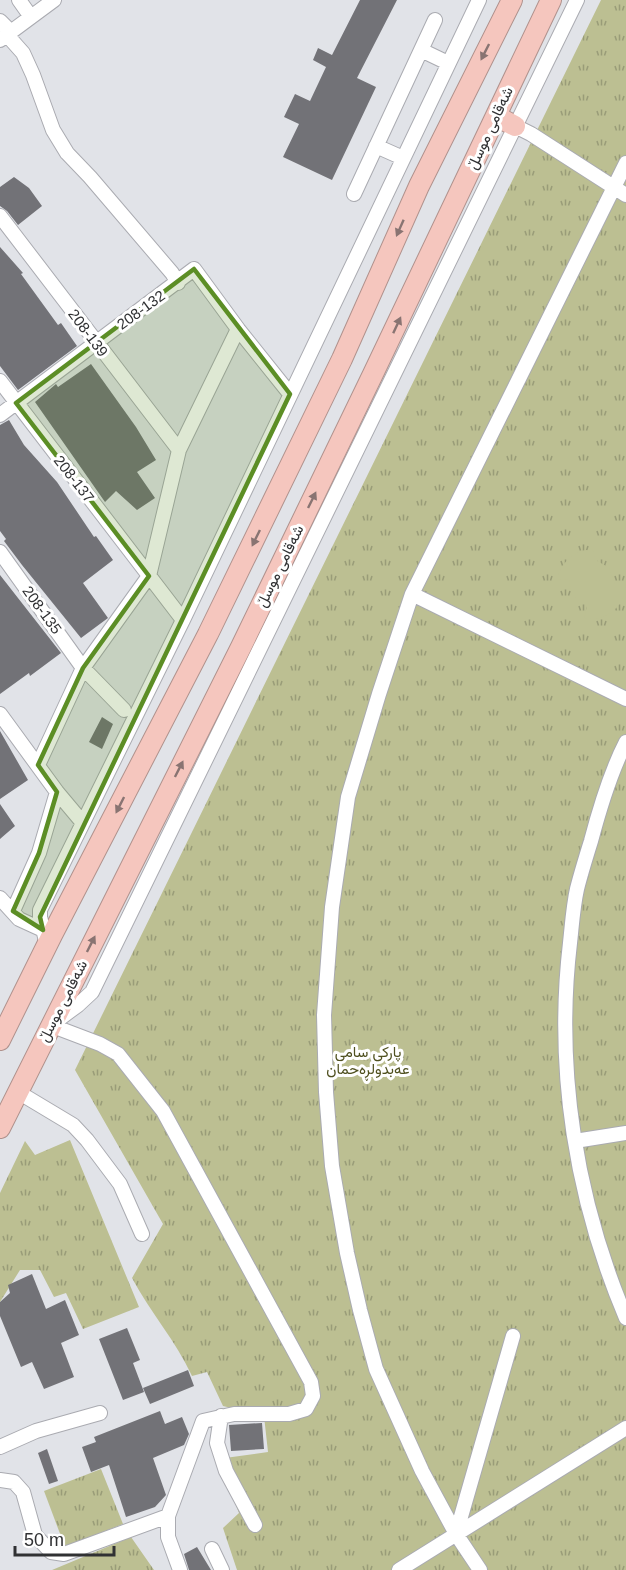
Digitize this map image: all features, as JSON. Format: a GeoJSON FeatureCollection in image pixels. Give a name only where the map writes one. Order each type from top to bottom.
{"type":"FeatureCollection","features":[{"type":"Feature","properties":{"kind":"highway"},"geometry":{"type":"LineString","coordinates":[[0,1040],[45,938],[208,634],[342,359],[418,186],[512,0]]}},
{"type":"Feature","properties":{"kind":"highway","name":"شەقامی موسڵ"},"geometry":{"type":"LineString","coordinates":[[0,1128],[241,647],[551,0]]}},
{"type":"Feature","properties":{"kind":"highway"},"geometry":{"type":"LineString","coordinates":[[496,116],[515,126]]}},
{"type":"Feature","properties":{"kind":"highway"},"geometry":{"type":"LineString","coordinates":[[342,359],[350,369],[361,375],[373,374]]}},
{"type":"Feature","properties":{"kind":"highway"},"geometry":{"type":"LineString","coordinates":[[316,414],[327,411],[338,414],[347,428]]}},
{"type":"Feature","properties":{"kind":"street"},"geometry":{"type":"LineString","coordinates":[[18,0],[31,17]]}},
{"type":"Feature","properties":{"kind":"street"},"geometry":{"type":"LineString","coordinates":[[6,36],[54,0]]}},
{"type":"Feature","properties":{"kind":"street"},"geometry":{"type":"LineString","coordinates":[[45,938],[40,910],[183,620],[479,0]]}},
{"type":"Feature","properties":{"kind":"street"},"geometry":{"type":"LineString","coordinates":[[51,1025],[92,992],[577,0]]}},
{"type":"Feature","properties":{"kind":"street"},"geometry":{"type":"LineString","coordinates":[[354,194],[435,20]]}},
{"type":"Feature","properties":{"kind":"street"},"geometry":{"type":"LineString","coordinates":[[0,21],[6,36],[23,53],[53,130],[67,153],[98,186],[178,283]]}},
{"type":"Feature","properties":{"kind":"street"},"geometry":{"type":"LineString","coordinates":[[421,50],[448,63]]}},
{"type":"Feature","properties":{"kind":"street"},"geometry":{"type":"LineString","coordinates":[[515,126],[626,195]]}},
{"type":"Feature","properties":{"kind":"street"},"geometry":{"type":"LineString","coordinates":[[376,147],[403,158]]}},
{"type":"Feature","properties":{"kind":"street"},"geometry":{"type":"LineString","coordinates":[[480,1570],[456,1534],[422,1471],[376,1369],[344,1240],[332,1166],[326,1092],[324,1015],[331,918],[348,797],[412,594],[626,163]]}},
{"type":"Feature","properties":{"kind":"street","name":"208-139"},"geometry":{"type":"LineString","coordinates":[[0,216],[178,450]]}},
{"type":"Feature","properties":{"kind":"street","name":"208-132"},"geometry":{"type":"LineString","coordinates":[[0,415],[194,269],[238,329]]}},
{"type":"Feature","properties":{"kind":"street"},"geometry":{"type":"LineString","coordinates":[[38,765],[83,668],[149,576],[178,450],[238,329],[290,394]]}},
{"type":"Feature","properties":{"kind":"street","name":"208-137"},"geometry":{"type":"LineString","coordinates":[[0,381],[183,620]]}},
{"type":"Feature","properties":{"kind":"street","name":"208-135"},"geometry":{"type":"LineString","coordinates":[[0,552],[83,668],[124,710]]}},
{"type":"Feature","properties":{"kind":"street"},"geometry":{"type":"LineString","coordinates":[[412,594],[626,699]]}},
{"type":"Feature","properties":{"kind":"street"},"geometry":{"type":"LineString","coordinates":[[0,714],[57,792],[83,823]]}},
{"type":"Feature","properties":{"kind":"street"},"geometry":{"type":"LineString","coordinates":[[626,742],[599,812],[577,890],[564,1015],[569,1096],[585,1197],[600,1250],[626,1318]]}},
{"type":"Feature","properties":{"kind":"street"},"geometry":{"type":"LineString","coordinates":[[13,911],[39,853],[57,792]]}},
{"type":"Feature","properties":{"kind":"street"},"geometry":{"type":"LineString","coordinates":[[0,898],[20,919],[45,938]]}},
{"type":"Feature","properties":{"kind":"street"},"geometry":{"type":"LineString","coordinates":[[51,1025],[100,1044],[118,1054],[163,1111],[311,1382],[314,1396],[306,1409],[289,1414],[234,1414],[204,1421],[168,1516],[168,1537],[180,1570]]}},
{"type":"Feature","properties":{"kind":"street"},"geometry":{"type":"LineString","coordinates":[[18,1092],[73,1125],[87,1140],[120,1184],[142,1234]]}},
{"type":"Feature","properties":{"kind":"street"},"geometry":{"type":"LineString","coordinates":[[575,1141],[626,1133]]}},
{"type":"Feature","properties":{"kind":"street"},"geometry":{"type":"LineString","coordinates":[[456,1534],[513,1336]]}},
{"type":"Feature","properties":{"kind":"street"},"geometry":{"type":"LineString","coordinates":[[0,1447],[36,1431],[100,1413]]}},
{"type":"Feature","properties":{"kind":"street"},"geometry":{"type":"LineString","coordinates":[[220,1416],[217,1443],[226,1471],[255,1525]]}},
{"type":"Feature","properties":{"kind":"street"},"geometry":{"type":"LineString","coordinates":[[399,1570],[626,1428]]}},
{"type":"Feature","properties":{"kind":"street"},"geometry":{"type":"LineString","coordinates":[[0,1480],[14,1482],[22,1492],[35,1535],[51,1552],[64,1554],[168,1516]]}},
{"type":"Feature","properties":{"kind":"street"},"geometry":{"type":"LineString","coordinates":[[212,1549],[222,1570]]}},
{"type":"Feature","properties":{"kind":"highlighted area"},"geometry":{"type":"Polygon","coordinates":[[[194,269],[290,394],[40,917],[43,930],[13,911],[39,853],[57,792],[38,765],[83,668],[149,576],[16,403],[194,269]]]}},
{"type":"Feature","properties":{"kind":"green space","name":"پارکی سامی عەبدولڕەحمان"},"geometry":{"type":"Polygon","coordinates":[[[601,0],[626,0],[626,1570],[237,1570],[223,1528],[239,1513],[227,1483],[225,1458],[268,1452],[264,1416],[223,1406],[207,1372],[192,1376],[132,1278],[163,1224],[75,1070],[601,0]]]}},
{"type":"Feature","properties":{"kind":"green space"},"geometry":{"type":"Polygon","coordinates":[[[586,550],[593,551],[596,560],[609,568],[615,584],[626,584],[618,606],[607,615],[592,619],[584,618],[587,606],[572,595],[569,580],[557,579],[567,560],[586,550]]]}},
{"type":"Feature","properties":{"kind":"green space"},"geometry":{"type":"Polygon","coordinates":[[[70,1140],[139,1307],[83,1329],[66,1293],[54,1297],[40,1270],[20,1270],[0,1302],[0,1193],[25,1141],[35,1155],[70,1140]]]}},
{"type":"Feature","properties":{"kind":"green space"},"geometry":{"type":"Polygon","coordinates":[[[101,1469],[123,1524],[65,1547],[44,1491],[101,1469]]]}},
{"type":"Feature","properties":{"kind":"green space"},"geometry":{"type":"Polygon","coordinates":[[[131,1537],[154,1570],[52,1570],[131,1537]]]}},
{"type":"Feature","properties":{"kind":"building"},"geometry":{"type":"Polygon","coordinates":[[[360,0],[397,0],[357,78],[376,87],[332,180],[283,157],[299,124],[284,117],[295,94],[310,101],[326,67],[313,60],[318,48],[332,55],[360,0]]]}},
{"type":"Feature","properties":{"kind":"building"},"geometry":{"type":"Polygon","coordinates":[[[14,177],[29,188],[42,206],[18,225],[0,206],[0,187],[14,177]]]}},
{"type":"Feature","properties":{"kind":"building"},"geometry":{"type":"Polygon","coordinates":[[[0,247],[23,273],[21,274],[58,325],[61,323],[77,346],[18,390],[0,366],[0,247]]]}},
{"type":"Feature","properties":{"kind":"building"},"geometry":{"type":"Polygon","coordinates":[[[91,364],[136,427],[156,460],[137,472],[155,498],[137,510],[116,491],[105,502],[35,402],[56,384],[58,387],[91,364]]]}},
{"type":"Feature","properties":{"kind":"building"},"geometry":{"type":"Polygon","coordinates":[[[9,420],[24,445],[57,482],[94,537],[96,536],[113,560],[83,583],[108,618],[81,638],[22,565],[4,541],[6,539],[0,531],[0,425],[9,420]]]}},
{"type":"Feature","properties":{"kind":"building"},"geometry":{"type":"Polygon","coordinates":[[[0,575],[61,653],[0,694],[0,575]]]}},
{"type":"Feature","properties":{"kind":"building"},"geometry":{"type":"Polygon","coordinates":[[[102,717],[113,724],[102,749],[89,742],[102,717]]]}},
{"type":"Feature","properties":{"kind":"building"},"geometry":{"type":"Polygon","coordinates":[[[0,731],[28,780],[0,799],[0,731]]]}},
{"type":"Feature","properties":{"kind":"building"},"geometry":{"type":"Polygon","coordinates":[[[0,804],[15,826],[0,839],[0,804]]]}},
{"type":"Feature","properties":{"kind":"building"},"geometry":{"type":"Polygon","coordinates":[[[32,1274],[46,1309],[65,1300],[79,1335],[61,1343],[74,1377],[44,1389],[32,1362],[21,1367],[0,1316],[0,1302],[10,1293],[8,1285],[32,1274]]]}},
{"type":"Feature","properties":{"kind":"building"},"geometry":{"type":"Polygon","coordinates":[[[127,1328],[140,1360],[133,1363],[144,1392],[123,1400],[99,1339],[127,1328]]]}},
{"type":"Feature","properties":{"kind":"building"},"geometry":{"type":"Polygon","coordinates":[[[188,1370],[194,1386],[150,1404],[143,1388],[188,1370]]]}},
{"type":"Feature","properties":{"kind":"building"},"geometry":{"type":"Polygon","coordinates":[[[160,1411],[165,1424],[182,1417],[189,1434],[184,1445],[153,1458],[166,1495],[155,1507],[126,1517],[109,1465],[91,1472],[82,1447],[96,1442],[94,1437],[160,1411]]]}},
{"type":"Feature","properties":{"kind":"building"},"geometry":{"type":"Polygon","coordinates":[[[262,1423],[264,1449],[231,1451],[229,1425],[262,1423]]]}},
{"type":"Feature","properties":{"kind":"building"},"geometry":{"type":"Polygon","coordinates":[[[47,1449],[58,1481],[49,1484],[38,1453],[47,1449]]]}},
{"type":"Feature","properties":{"kind":"building"},"geometry":{"type":"Polygon","coordinates":[[[197,1547],[211,1570],[189,1570],[184,1554],[197,1547]]]}}]}
